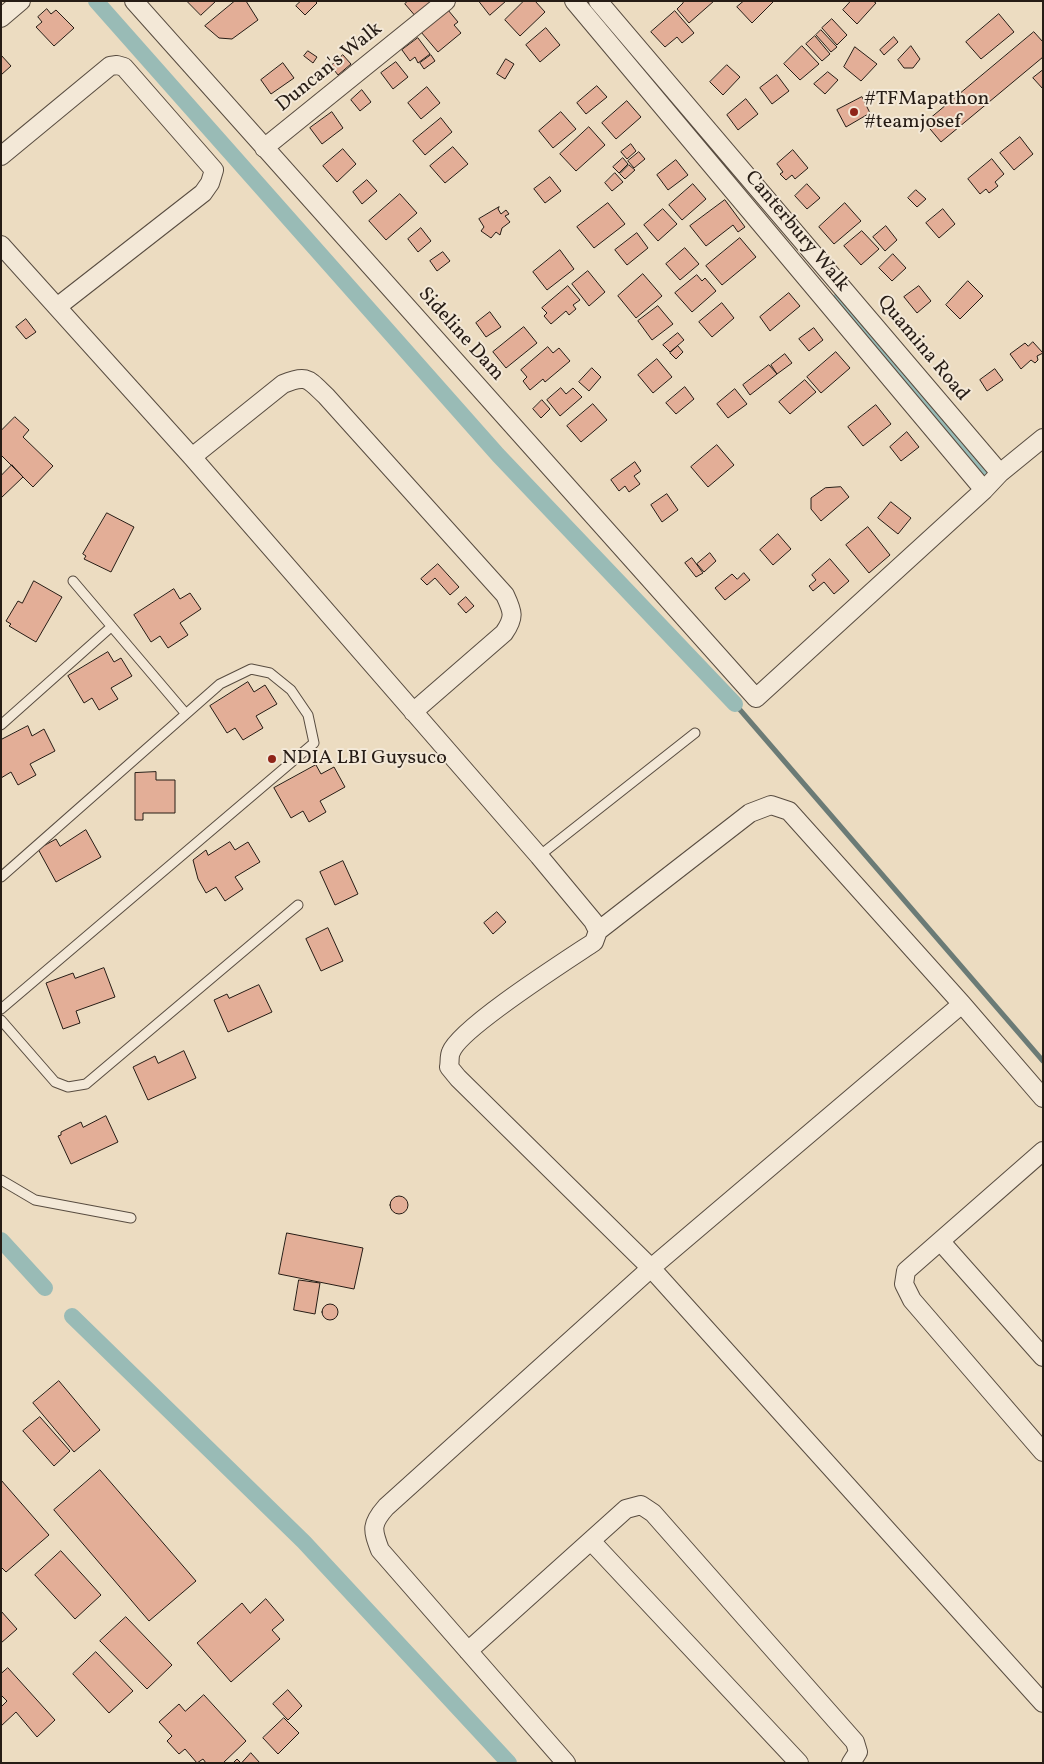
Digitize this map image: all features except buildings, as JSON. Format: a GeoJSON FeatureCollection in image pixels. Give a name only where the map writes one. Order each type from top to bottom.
{"type":"FeatureCollection","features":[{"type":"Feature","properties":{"kind":"street"},"geometry":{"type":"LineString","coordinates":[[1,18],[21,1]]}},
{"type":"Feature","properties":{"kind":"street","name":"Sideline Dam"},"geometry":{"type":"LineString","coordinates":[[134,1],[758,696],[984,490]]}},
{"type":"Feature","properties":{"kind":"street","name":"Duncan's Walk"},"geometry":{"type":"LineString","coordinates":[[264,148],[446,1]]}},
{"type":"Feature","properties":{"kind":"street","name":"Canterbury Walk"},"geometry":{"type":"LineString","coordinates":[[574,1],[984,490]]}},
{"type":"Feature","properties":{"kind":"street","name":"Quamina Road"},"geometry":{"type":"LineString","coordinates":[[598,1],[1000,473]]}},
{"type":"Feature","properties":{"kind":"street"},"geometry":{"type":"LineString","coordinates":[[1,156],[110,66],[117,65],[124,66],[214,170],[210,183],[202,193],[57,308]]}},
{"type":"Feature","properties":{"kind":"street"},"geometry":{"type":"LineString","coordinates":[[1,245],[192,457],[539,856],[593,921],[598,931]]}},
{"type":"Feature","properties":{"kind":"street"},"geometry":{"type":"LineString","coordinates":[[192,457],[283,384],[298,378],[310,380],[505,595],[513,611],[511,623],[504,633],[413,712]]}},
{"type":"Feature","properties":{"kind":"street"},"geometry":{"type":"LineString","coordinates":[[984,490],[1000,473],[1043,438]]}},
{"type":"Feature","properties":{"kind":"street"},"geometry":{"type":"LineString","coordinates":[[1043,1098],[789,810],[771,805],[750,813],[598,931],[594,942],[510,1000],[465,1034],[451,1052],[449,1067],[651,1268],[1043,1703]]}},
{"type":"Feature","properties":{"kind":"street"},"geometry":{"type":"LineString","coordinates":[[566,1763],[380,1550],[373,1532],[375,1520],[386,1507],[651,1268],[962,1004]]}},
{"type":"Feature","properties":{"kind":"street"},"geometry":{"type":"LineString","coordinates":[[1043,1151],[906,1271],[904,1284],[912,1300],[1043,1452]]}},
{"type":"Feature","properties":{"kind":"street"},"geometry":{"type":"LineString","coordinates":[[940,1242],[1043,1357]]}},
{"type":"Feature","properties":{"kind":"street"},"geometry":{"type":"LineString","coordinates":[[468,1651],[626,1509],[641,1505],[653,1513],[855,1742],[858,1752],[852,1763]]}},
{"type":"Feature","properties":{"kind":"street"},"geometry":{"type":"LineString","coordinates":[[591,1541],[799,1763]]}},
{"type":"Feature","properties":{"kind":"lane"},"geometry":{"type":"LineString","coordinates":[[73,582],[186,714]]}},
{"type":"Feature","properties":{"kind":"lane"},"geometry":{"type":"LineString","coordinates":[[1,725],[111,627]]}},
{"type":"Feature","properties":{"kind":"lane"},"geometry":{"type":"LineString","coordinates":[[1,878],[220,684],[251,669],[270,673],[291,690],[308,715],[314,743],[1,1009]]}},
{"type":"Feature","properties":{"kind":"lane"},"geometry":{"type":"LineString","coordinates":[[539,856],[695,733]]}},
{"type":"Feature","properties":{"kind":"lane"},"geometry":{"type":"LineString","coordinates":[[1,1020],[54,1082],[68,1087],[86,1084],[298,905]]}},
{"type":"Feature","properties":{"kind":"lane"},"geometry":{"type":"LineString","coordinates":[[1,1180],[35,1200],[132,1218]]}},
{"type":"Feature","properties":{"kind":"waterway"},"geometry":{"type":"LineString","coordinates":[[96,1],[498,455],[735,704]]}},
{"type":"Feature","properties":{"kind":"waterway"},"geometry":{"type":"LineString","coordinates":[[837,302],[989,480]]}},
{"type":"Feature","properties":{"kind":"waterway"},"geometry":{"type":"LineString","coordinates":[[735,704],[1043,1061]]}},
{"type":"Feature","properties":{"kind":"waterway"},"geometry":{"type":"LineString","coordinates":[[1,1240],[45,1288]]}},
{"type":"Feature","properties":{"kind":"waterway"},"geometry":{"type":"LineString","coordinates":[[72,1316],[304,1542],[509,1763]]}},
{"type":"Feature","properties":{"kind":"place","name":"#TFMapathon #teamjosef"},"geometry":{"type":"Point","coordinates":[854,112]}},
{"type":"Feature","properties":{"kind":"place","name":"NDIA LBI Guysuco"},"geometry":{"type":"Point","coordinates":[272,759]}}]}
